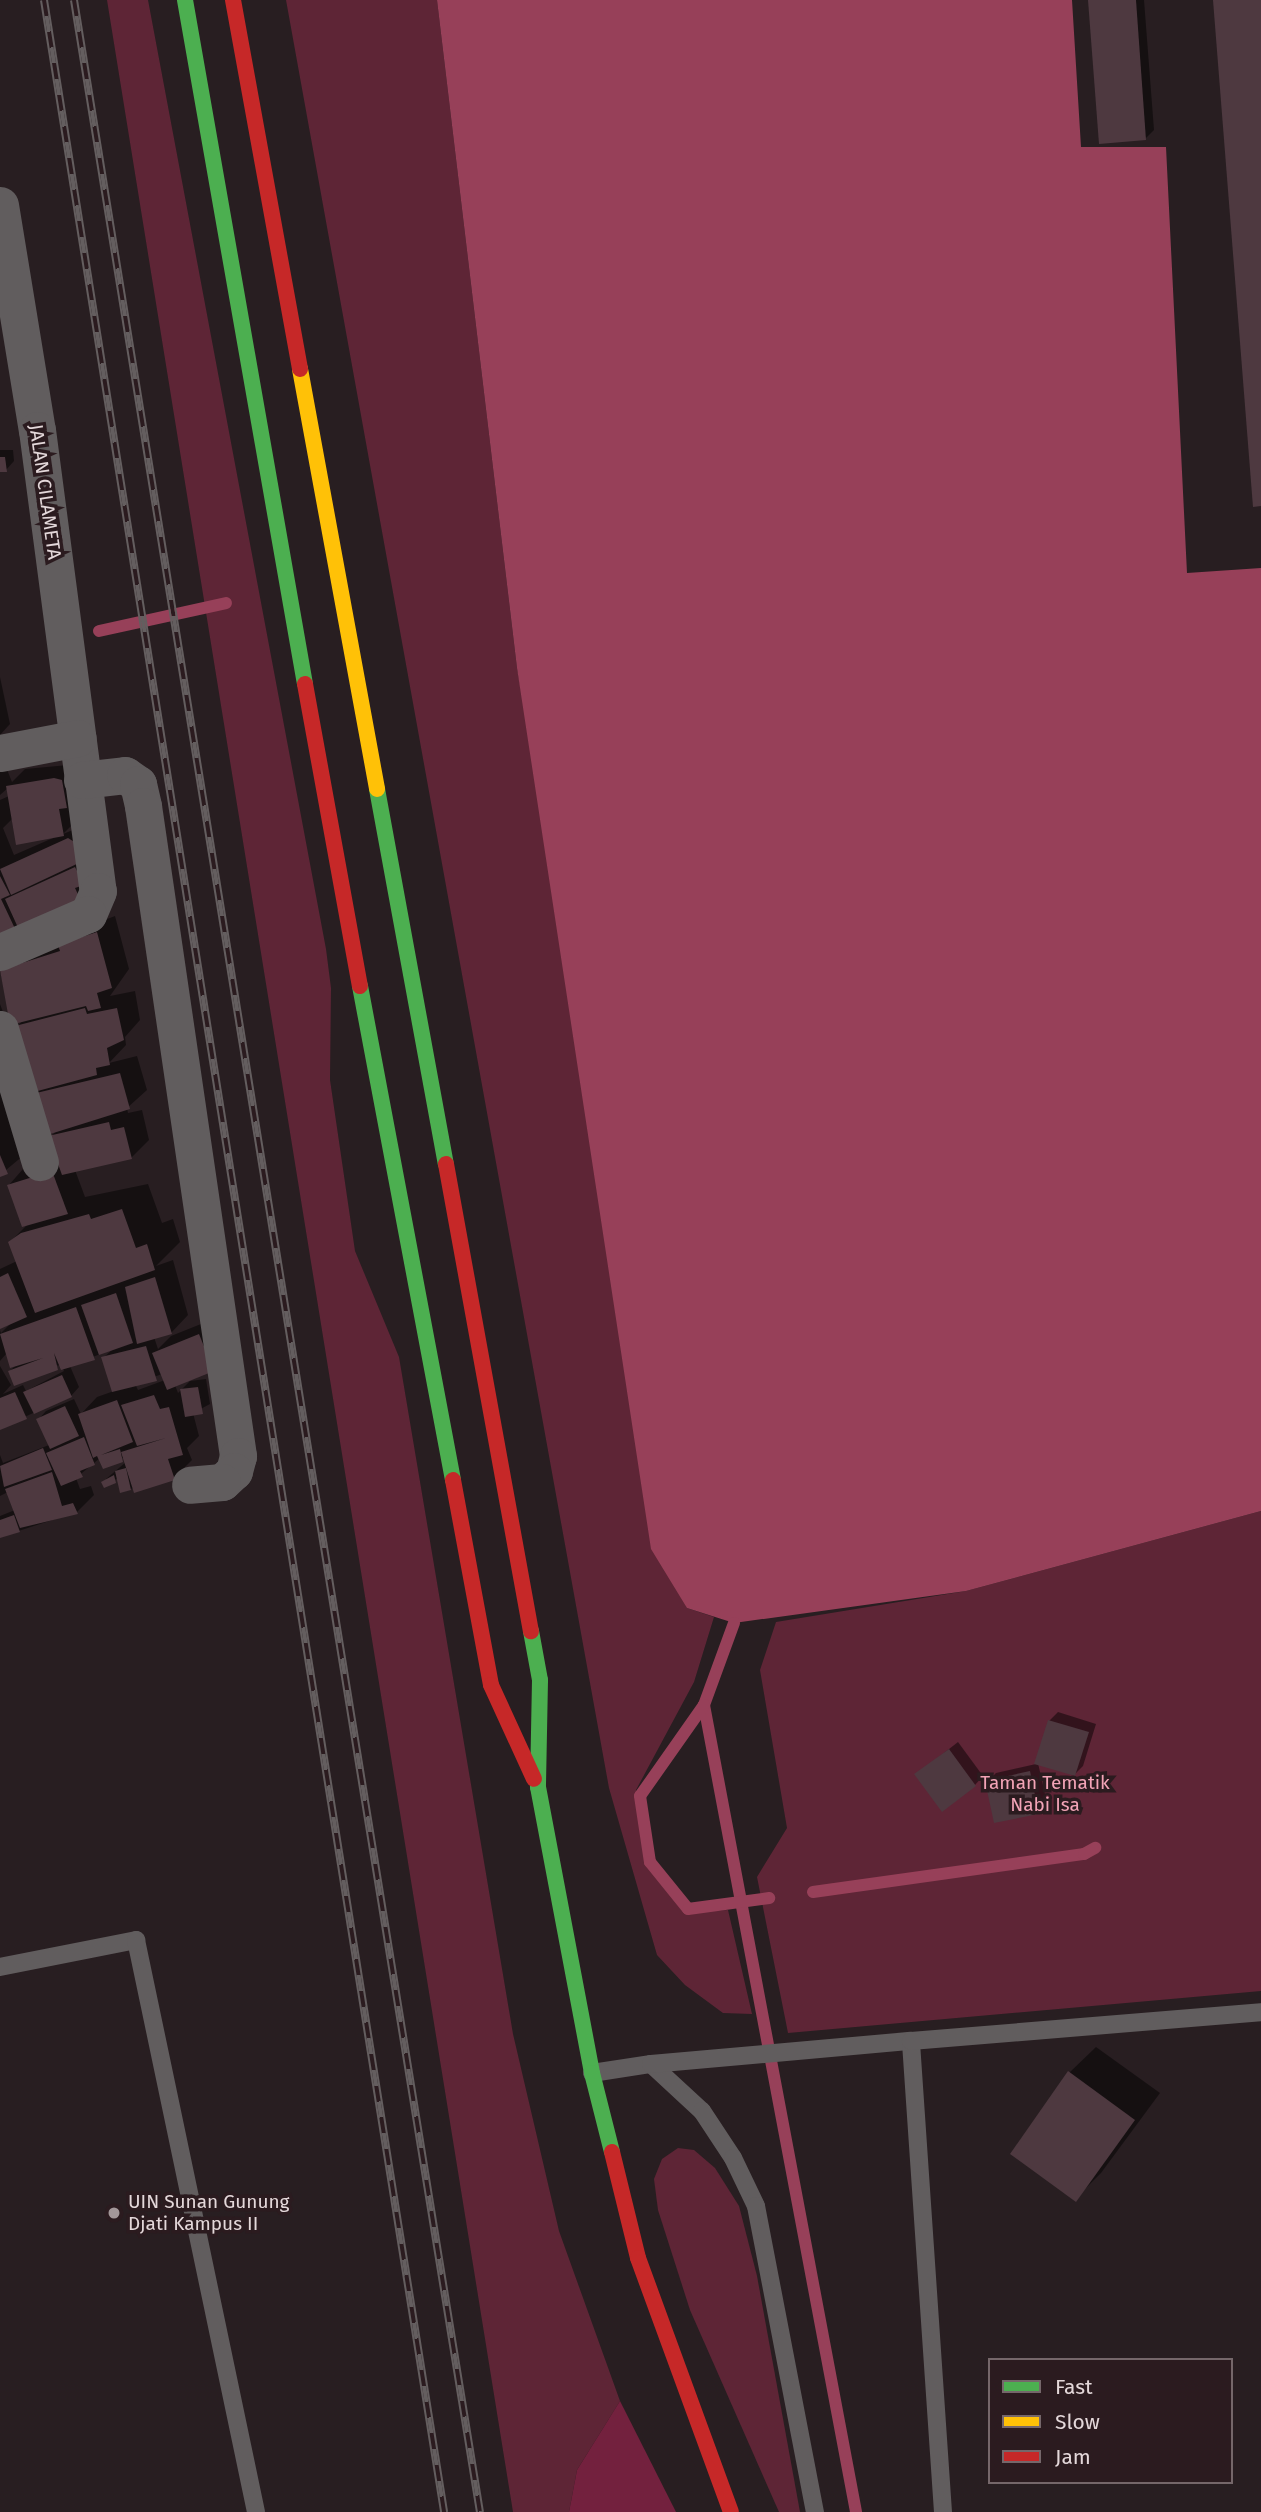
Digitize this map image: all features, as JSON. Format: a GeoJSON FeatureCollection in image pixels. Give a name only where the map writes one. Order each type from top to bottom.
{"type":"FeatureCollection","features":[{"type":"Feature","properties":{"kind":"street"},"geometry":{"type":"LineString","coordinates":[[185,0],[334,849],[491,1685],[538,1787]]}},
{"type":"Feature","properties":{"kind":"street"},"geometry":{"type":"LineString","coordinates":[[233,0],[540,1680],[538,1787],[592,2073],[638,2258],[731,2512]]}},
{"type":"Feature","properties":{"kind":"street","name":"JALAN CILAMETA"},"geometry":{"type":"LineString","coordinates":[[0,205],[37,430],[98,891],[88,914],[0,952]]}},
{"type":"Feature","properties":{"kind":"street"},"geometry":{"type":"LineString","coordinates":[[0,753],[78,738]]}},
{"type":"Feature","properties":{"kind":"street"},"geometry":{"type":"LineString","coordinates":[[82,780],[125,775],[138,783],[143,806],[238,1456],[234,1471],[222,1482],[190,1485]]}},
{"type":"Feature","properties":{"kind":"street"},"geometry":{"type":"LineString","coordinates":[[0,1029],[40,1162]]}},
{"type":"Feature","properties":{"kind":"lane"},"geometry":{"type":"LineString","coordinates":[[0,1967],[136,1940],[256,2512]]}},
{"type":"Feature","properties":{"kind":"lane"},"geometry":{"type":"LineString","coordinates":[[592,2073],[746,2054],[1261,2012]]}},
{"type":"Feature","properties":{"kind":"lane"},"geometry":{"type":"LineString","coordinates":[[911,2041],[943,2512]]}},
{"type":"Feature","properties":{"kind":"lane"},"geometry":{"type":"LineString","coordinates":[[650,2064],[702,2111],[733,2158],[756,2206],[815,2512]]}},
{"type":"Feature","properties":{"kind":"green space"},"geometry":{"type":"Polygon","coordinates":[[[107,0],[148,0],[326,949],[331,988],[330,1080],[355,1251],[399,1357],[513,2034],[559,2231],[620,2401],[577,2470],[569,2512],[513,2512],[107,0]]]}},
{"type":"Feature","properties":{"kind":"green space"},"geometry":{"type":"Polygon","coordinates":[[[286,0],[437,0],[517,668],[687,1608],[714,1617],[694,1682],[636,1790],[646,1863],[683,1912],[728,1910],[752,2014],[723,2013],[685,1985],[657,1955],[609,1788],[286,0]]]}},
{"type":"Feature","properties":{"kind":"green space","name":"Taman Tematik Nabi Isa"},"geometry":{"type":"Polygon","coordinates":[[[1261,1511],[1261,1991],[788,2033],[757,1877],[787,1828],[760,1670],[776,1622],[966,1591],[1261,1511]]]}},
{"type":"Feature","properties":{"kind":"green space"},"geometry":{"type":"Polygon","coordinates":[[[678,2148],[694,2150],[715,2168],[739,2206],[757,2276],[800,2512],[779,2512],[690,2310],[658,2210],[654,2179],[662,2159],[678,2148]]]}},
{"type":"Feature","properties":{"kind":"shaded area"},"geometry":{"type":"Polygon","coordinates":[[[437,0],[1072,0],[1081,147],[1166,147],[1187,573],[1261,568],[1261,1511],[966,1591],[734,1623],[687,1608],[651,1549],[517,668],[437,0]]]}},
{"type":"Feature","properties":{"kind":"shaded area"},"geometry":{"type":"Polygon","coordinates":[[[620,2401],[676,2512],[569,2512],[577,2470],[620,2401]]]}},
{"type":"Feature","properties":{"kind":"building"},"geometry":{"type":"Polygon","coordinates":[[[1088,0],[1136,0],[1146,140],[1099,144],[1088,0]]]}},
{"type":"Feature","properties":{"kind":"building"},"geometry":{"type":"Polygon","coordinates":[[[1213,0],[1261,0],[1261,506],[1253,507],[1213,0]]]}},
{"type":"Feature","properties":{"kind":"building"},"geometry":{"type":"Polygon","coordinates":[[[0,457],[5,457],[7,472],[0,472],[0,457]]]}},
{"type":"Feature","properties":{"kind":"building"},"geometry":{"type":"Polygon","coordinates":[[[54,778],[62,780],[67,808],[59,809],[64,836],[16,845],[6,786],[54,778]]]}},
{"type":"Feature","properties":{"kind":"building"},"geometry":{"type":"Polygon","coordinates":[[[68,838],[76,843],[81,862],[11,895],[0,869],[68,838]]]}},
{"type":"Feature","properties":{"kind":"building"},"geometry":{"type":"Polygon","coordinates":[[[75,867],[84,885],[75,888],[83,905],[20,932],[5,899],[75,867]]]}},
{"type":"Feature","properties":{"kind":"building"},"geometry":{"type":"Polygon","coordinates":[[[0,876],[10,895],[1,899],[18,935],[0,943],[0,876]]]}},
{"type":"Feature","properties":{"kind":"building"},"geometry":{"type":"Polygon","coordinates":[[[97,932],[112,988],[97,993],[101,1008],[88,1011],[86,1006],[10,1025],[0,970],[60,951],[58,945],[97,932]]]}},
{"type":"Feature","properties":{"kind":"building"},"geometry":{"type":"Polygon","coordinates":[[[85,1008],[87,1014],[117,1008],[124,1040],[107,1048],[110,1065],[96,1068],[97,1075],[34,1092],[15,1026],[85,1008]]]}},
{"type":"Feature","properties":{"kind":"building"},"geometry":{"type":"Polygon","coordinates":[[[120,1073],[130,1109],[47,1135],[32,1094],[120,1073]]]}},
{"type":"Feature","properties":{"kind":"building"},"geometry":{"type":"Polygon","coordinates":[[[109,1122],[111,1130],[124,1127],[132,1159],[62,1175],[48,1136],[109,1122]]]}},
{"type":"Feature","properties":{"kind":"building"},"geometry":{"type":"Polygon","coordinates":[[[0,1155],[8,1174],[0,1177],[0,1155]]]}},
{"type":"Feature","properties":{"kind":"building"},"geometry":{"type":"Polygon","coordinates":[[[52,1171],[68,1214],[22,1227],[7,1185],[52,1171]]]}},
{"type":"Feature","properties":{"kind":"building"},"geometry":{"type":"Polygon","coordinates":[[[122,1209],[136,1248],[147,1244],[155,1270],[35,1313],[8,1242],[21,1233],[89,1214],[91,1219],[122,1209]]]}},
{"type":"Feature","properties":{"kind":"building"},"geometry":{"type":"Polygon","coordinates":[[[8,1273],[27,1317],[0,1329],[0,1277],[8,1273]]]}},
{"type":"Feature","properties":{"kind":"building"},"geometry":{"type":"Polygon","coordinates":[[[155,1277],[172,1334],[137,1344],[125,1287],[155,1277]]]}},
{"type":"Feature","properties":{"kind":"building"},"geometry":{"type":"Polygon","coordinates":[[[116,1293],[133,1343],[99,1355],[81,1305],[116,1293]]]}},
{"type":"Feature","properties":{"kind":"building"},"geometry":{"type":"Polygon","coordinates":[[[76,1307],[95,1360],[61,1370],[54,1353],[58,1370],[14,1386],[8,1371],[43,1358],[10,1368],[0,1334],[76,1307]]]}},
{"type":"Feature","properties":{"kind":"building"},"geometry":{"type":"Polygon","coordinates":[[[199,1334],[214,1371],[167,1390],[152,1353],[199,1334]]]}},
{"type":"Feature","properties":{"kind":"building"},"geometry":{"type":"Polygon","coordinates":[[[146,1346],[157,1381],[112,1392],[101,1357],[146,1346]]]}},
{"type":"Feature","properties":{"kind":"building"},"geometry":{"type":"Polygon","coordinates":[[[62,1375],[72,1397],[34,1414],[23,1392],[62,1375]]]}},
{"type":"Feature","properties":{"kind":"building"},"geometry":{"type":"Polygon","coordinates":[[[198,1387],[203,1414],[185,1417],[180,1389],[198,1387]]]}},
{"type":"Feature","properties":{"kind":"building"},"geometry":{"type":"Polygon","coordinates":[[[15,1392],[27,1419],[0,1430],[0,1398],[15,1392]]]}},
{"type":"Feature","properties":{"kind":"building"},"geometry":{"type":"Polygon","coordinates":[[[154,1395],[160,1409],[169,1407],[183,1455],[168,1459],[175,1480],[134,1493],[121,1452],[166,1438],[137,1446],[121,1405],[154,1395]]]}},
{"type":"Feature","properties":{"kind":"building"},"geometry":{"type":"Polygon","coordinates":[[[117,1400],[133,1442],[101,1455],[120,1449],[123,1462],[103,1469],[97,1456],[93,1458],[78,1414],[117,1400]]]}},
{"type":"Feature","properties":{"kind":"building"},"geometry":{"type":"Polygon","coordinates":[[[65,1406],[79,1436],[50,1449],[36,1419],[65,1406]]]}},
{"type":"Feature","properties":{"kind":"building"},"geometry":{"type":"Polygon","coordinates":[[[84,1437],[95,1465],[80,1471],[83,1477],[61,1486],[46,1453],[84,1437]]]}},
{"type":"Feature","properties":{"kind":"building"},"geometry":{"type":"Polygon","coordinates":[[[43,1448],[52,1470],[4,1487],[0,1466],[43,1448]]]}},
{"type":"Feature","properties":{"kind":"building"},"geometry":{"type":"Polygon","coordinates":[[[126,1468],[131,1490],[120,1493],[115,1471],[126,1468]]]}},
{"type":"Feature","properties":{"kind":"building"},"geometry":{"type":"Polygon","coordinates":[[[52,1472],[62,1506],[73,1503],[78,1514],[20,1528],[5,1489],[52,1472]]]}},
{"type":"Feature","properties":{"kind":"building"},"geometry":{"type":"Polygon","coordinates":[[[114,1475],[116,1483],[104,1488],[101,1482],[114,1475]]]}},
{"type":"Feature","properties":{"kind":"building"},"geometry":{"type":"Polygon","coordinates":[[[14,1515],[20,1532],[0,1538],[0,1520],[14,1515]]]}},
{"type":"Feature","properties":{"kind":"building"},"geometry":{"type":"Polygon","coordinates":[[[1048,1720],[1089,1732],[1075,1776],[1034,1764],[1048,1720]]]}},
{"type":"Feature","properties":{"kind":"building"},"geometry":{"type":"Polygon","coordinates":[[[949,1749],[976,1786],[942,1812],[914,1774],[949,1749]]]}},
{"type":"Feature","properties":{"kind":"building"},"geometry":{"type":"Polygon","coordinates":[[[1030,1771],[1039,1814],[994,1823],[985,1781],[1030,1771]]]}},
{"type":"Feature","properties":{"kind":"building"},"geometry":{"type":"Polygon","coordinates":[[[1068,2071],[1135,2120],[1076,2202],[1010,2154],[1068,2071]]]}},
{"type":"Feature","properties":{"kind":"waterway"},"geometry":{"type":"LineString","coordinates":[[99,631],[226,603]]}},
{"type":"Feature","properties":{"kind":"waterway"},"geometry":{"type":"LineString","coordinates":[[734,1623],[704,1705],[856,2512]]}},
{"type":"Feature","properties":{"kind":"waterway"},"geometry":{"type":"LineString","coordinates":[[704,1705],[640,1796],[650,1862],[688,1909],[769,1898]]}},
{"type":"Feature","properties":{"kind":"waterway"},"geometry":{"type":"LineString","coordinates":[[813,1892],[1084,1854],[1095,1848]]}},
{"type":"Feature","properties":{"kind":"railway"},"geometry":{"type":"LineString","coordinates":[[44,0],[444,2512]]}},
{"type":"Feature","properties":{"kind":"railway"},"geometry":{"type":"LineString","coordinates":[[74,0],[480,2512]]}},
{"type":"Feature","properties":{"kind":"traffic: fast"},"geometry":{"type":"LineString","coordinates":[[185,0],[305,684]]}},
{"type":"Feature","properties":{"kind":"traffic: fast"},"geometry":{"type":"LineString","coordinates":[[377,789],[446,1164]]}},
{"type":"Feature","properties":{"kind":"traffic: fast"},"geometry":{"type":"LineString","coordinates":[[360,986],[453,1480]]}},
{"type":"Feature","properties":{"kind":"traffic: fast"},"geometry":{"type":"LineString","coordinates":[[531,1631],[540,1680],[538,1787],[592,2073],[612,2152]]}},
{"type":"Feature","properties":{"kind":"traffic: slow"},"geometry":{"type":"LineString","coordinates":[[300,369],[377,789]]}},
{"type":"Feature","properties":{"kind":"traffic: jam"},"geometry":{"type":"LineString","coordinates":[[233,0],[300,369]]}},
{"type":"Feature","properties":{"kind":"traffic: jam"},"geometry":{"type":"LineString","coordinates":[[305,684],[360,986]]}},
{"type":"Feature","properties":{"kind":"traffic: jam"},"geometry":{"type":"LineString","coordinates":[[446,1164],[531,1631]]}},
{"type":"Feature","properties":{"kind":"traffic: jam"},"geometry":{"type":"LineString","coordinates":[[453,1480],[491,1685],[534,1779]]}},
{"type":"Feature","properties":{"kind":"traffic: jam"},"geometry":{"type":"LineString","coordinates":[[612,2152],[638,2258],[731,2512]]}},
{"type":"Feature","properties":{"kind":"place","name":"UIN Sunan Gunung Djati Kampus II"},"geometry":{"type":"Point","coordinates":[114,2213]}}]}
